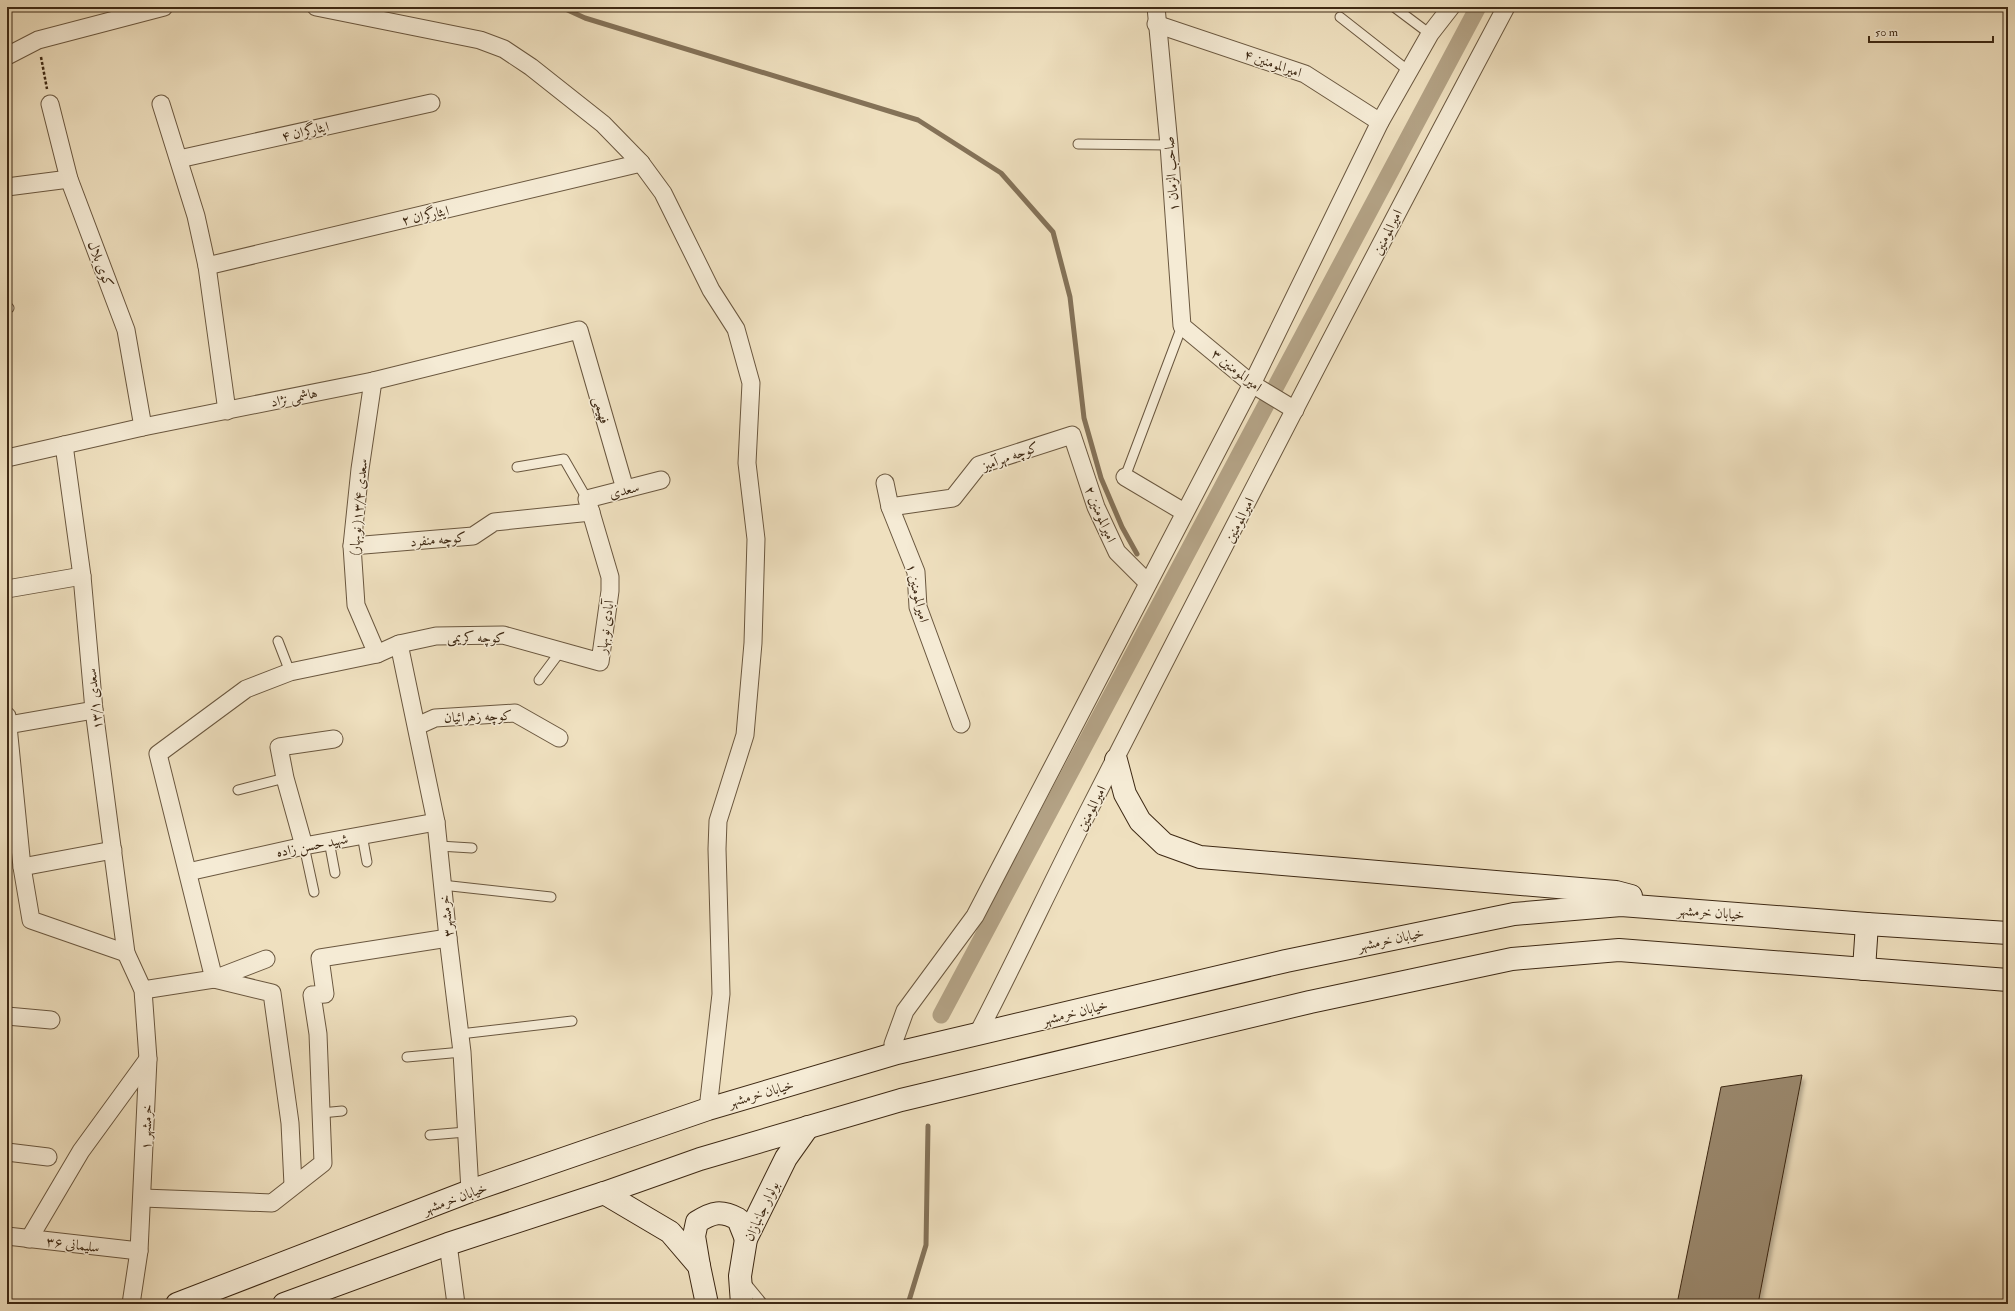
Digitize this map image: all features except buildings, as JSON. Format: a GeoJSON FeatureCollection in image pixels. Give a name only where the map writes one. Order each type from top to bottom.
{"type":"FeatureCollection","features":[{"type":"Feature","properties":{"kind":"main road"},"geometry":{"type":"LineString","coordinates":[[1116,760],[1125,794],[1140,821],[1164,844],[1200,857],[1616,892],[1709,912]]}},
{"type":"Feature","properties":{"kind":"main road","name":"خیابان خرمشهر"},"geometry":{"type":"LineString","coordinates":[[177,1304],[470,1191],[708,1109],[897,1053],[1286,961],[1514,914],[1621,905],[2008,933]]}},
{"type":"Feature","properties":{"kind":"main road"},"geometry":{"type":"LineString","coordinates":[[1864,969],[1867,924]]}},
{"type":"Feature","properties":{"kind":"main road"},"geometry":{"type":"LineString","coordinates":[[284,1304],[448,1244],[604,1193],[700,1159],[808,1127],[930,1093],[1310,1002],[1512,959],[1619,950],[2008,980]]}},
{"type":"Feature","properties":{"kind":"main road","name":"بولوار جانبازان"},"geometry":{"type":"LineString","coordinates":[[742,1304],[740,1276],[746,1239],[786,1158],[808,1127]]}},
{"type":"Feature","properties":{"kind":"main road"},"geometry":{"type":"LineString","coordinates":[[604,1193],[670,1232],[699,1266]]}},
{"type":"Feature","properties":{"kind":"main road"},"geometry":{"type":"LineString","coordinates":[[707,1304],[694,1236],[697,1222],[711,1214],[726,1213],[738,1219],[746,1239]]}},
{"type":"Feature","properties":{"kind":"street"},"geometry":{"type":"LineString","coordinates":[[7,56],[38,40],[164,7]]}},
{"type":"Feature","properties":{"kind":"street"},"geometry":{"type":"LineString","coordinates":[[316,7],[480,40],[504,49],[532,67],[603,124],[641,163],[663,192],[712,290],[736,329],[751,383],[747,463],[756,539],[754,643],[745,735],[718,821],[717,849],[721,994],[708,1109]]}},
{"type":"Feature","properties":{"kind":"street"},"geometry":{"type":"LineString","coordinates":[[897,1053],[894,1044],[905,1011],[975,916],[1184,512],[1252,384],[1380,122],[1410,72],[1430,34],[1451,7]]}},
{"type":"Feature","properties":{"kind":"street","name":"امیرالمومنین"},"geometry":{"type":"LineString","coordinates":[[977,1035],[1295,410],[1506,7]]}},
{"type":"Feature","properties":{"kind":"street","name":"امیرالمومنین ۴"},"geometry":{"type":"LineString","coordinates":[[1156,15],[1305,74],[1380,122]]}},
{"type":"Feature","properties":{"kind":"street","name":"صاحب الزمان ۱"},"geometry":{"type":"LineString","coordinates":[[1156,15],[1169,145],[1182,326]]}},
{"type":"Feature","properties":{"kind":"street","name":"ایثارگران ۴"},"geometry":{"type":"LineString","coordinates":[[179,160],[431,103]]}},
{"type":"Feature","properties":{"kind":"street","name":"کوی بلال"},"geometry":{"type":"LineString","coordinates":[[50,104],[69,179],[126,330],[143,427]]}},
{"type":"Feature","properties":{"kind":"street"},"geometry":{"type":"LineString","coordinates":[[161,104],[196,216],[207,266],[228,411]]}},
{"type":"Feature","properties":{"kind":"street","name":"ایثارگران ۲"},"geometry":{"type":"LineString","coordinates":[[207,266],[555,185],[641,163]]}},
{"type":"Feature","properties":{"kind":"street"},"geometry":{"type":"LineString","coordinates":[[7,187],[69,179]]}},
{"type":"Feature","properties":{"kind":"street","name":"امیرالمومنین ۳"},"geometry":{"type":"LineString","coordinates":[[1182,326],[1252,384],[1295,410]]}},
{"type":"Feature","properties":{"kind":"street","name":"هاشمی نژاد"},"geometry":{"type":"LineString","coordinates":[[7,458],[143,427],[373,381],[579,330]]}},
{"type":"Feature","properties":{"kind":"street","name":"فهیمی"},"geometry":{"type":"LineString","coordinates":[[579,330],[625,489]]}},
{"type":"Feature","properties":{"kind":"street","name":"سعدی ۱۳/۴( نوبهار)"},"geometry":{"type":"LineString","coordinates":[[373,381],[360,468],[352,546],[356,605],[377,654]]}},
{"type":"Feature","properties":{"kind":"street","name":"کوچه مهرآمیز"},"geometry":{"type":"LineString","coordinates":[[890,506],[953,498],[979,465],[1072,435]]}},
{"type":"Feature","properties":{"kind":"street","name":"امیرالمومنین ۲"},"geometry":{"type":"LineString","coordinates":[[1072,435],[1096,507],[1117,552],[1148,583]]}},
{"type":"Feature","properties":{"kind":"street","name":"سعدی ۱۳/۱"},"geometry":{"type":"LineString","coordinates":[[64,445],[82,576],[94,710],[126,953]]}},
{"type":"Feature","properties":{"kind":"street"},"geometry":{"type":"LineString","coordinates":[[1125,477],[1184,512]]}},
{"type":"Feature","properties":{"kind":"street","name":"سعدی"},"geometry":{"type":"LineString","coordinates":[[589,505],[625,489],[661,480]]}},
{"type":"Feature","properties":{"kind":"street","name":"امیرالمومنین ۱"},"geometry":{"type":"LineString","coordinates":[[885,483],[890,506],[916,572],[918,606],[961,724]]}},
{"type":"Feature","properties":{"kind":"street","name":"کوچه منفرد"},"geometry":{"type":"LineString","coordinates":[[352,546],[472,536],[494,522],[589,505]]}},
{"type":"Feature","properties":{"kind":"street","name":"آبادی نوبهار"},"geometry":{"type":"LineString","coordinates":[[589,505],[610,577],[610,591],[600,662]]}},
{"type":"Feature","properties":{"kind":"street"},"geometry":{"type":"LineString","coordinates":[[7,589],[82,576]]}},
{"type":"Feature","properties":{"kind":"street","name":"کوچه کریمی"},"geometry":{"type":"LineString","coordinates":[[188,872],[158,754],[246,689],[290,672],[377,654],[399,644],[436,636],[504,635],[560,652],[600,662]]}},
{"type":"Feature","properties":{"kind":"street","name":"خرمشهر۳"},"geometry":{"type":"LineString","coordinates":[[399,644],[436,822],[462,1052],[470,1191]]}},
{"type":"Feature","properties":{"kind":"street"},"geometry":{"type":"LineString","coordinates":[[94,710],[8,721],[22,867],[31,920],[126,953]]}},
{"type":"Feature","properties":{"kind":"street","name":"کوچه زهرائیان"},"geometry":{"type":"LineString","coordinates":[[417,726],[436,718],[515,713],[559,738]]}},
{"type":"Feature","properties":{"kind":"street"},"geometry":{"type":"LineString","coordinates":[[304,846],[285,778],[279,747],[334,739]]}},
{"type":"Feature","properties":{"kind":"street","name":"شهید حسن زاده"},"geometry":{"type":"LineString","coordinates":[[188,872],[304,846],[436,822]]}},
{"type":"Feature","properties":{"kind":"street"},"geometry":{"type":"LineString","coordinates":[[22,867],[112,850]]}},
{"type":"Feature","properties":{"kind":"street"},"geometry":{"type":"LineString","coordinates":[[188,872],[214,979]]}},
{"type":"Feature","properties":{"kind":"street"},"geometry":{"type":"LineString","coordinates":[[143,1198],[272,1203],[323,1163],[318,1034],[312,995],[325,994],[320,958],[448,938]]}},
{"type":"Feature","properties":{"kind":"street","name":"خرمشهر ۱"},"geometry":{"type":"LineString","coordinates":[[126,953],[143,990],[148,1059],[143,1198],[139,1251],[131,1304]]}},
{"type":"Feature","properties":{"kind":"street"},"geometry":{"type":"LineString","coordinates":[[143,990],[214,979],[266,959]]}},
{"type":"Feature","properties":{"kind":"street"},"geometry":{"type":"LineString","coordinates":[[214,979],[272,993],[290,1123],[292,1186]]}},
{"type":"Feature","properties":{"kind":"street"},"geometry":{"type":"LineString","coordinates":[[7,1016],[51,1020]]}},
{"type":"Feature","properties":{"kind":"street"},"geometry":{"type":"LineString","coordinates":[[29,1239],[81,1151],[148,1059]]}},
{"type":"Feature","properties":{"kind":"street"},"geometry":{"type":"LineString","coordinates":[[7,1152],[48,1157]]}},
{"type":"Feature","properties":{"kind":"street","name":"سلیمانی ۳۶"},"geometry":{"type":"LineString","coordinates":[[7,1236],[139,1251]]}},
{"type":"Feature","properties":{"kind":"street"},"geometry":{"type":"LineString","coordinates":[[448,1244],[456,1304]]}},
{"type":"Feature","properties":{"kind":"lane"},"geometry":{"type":"LineString","coordinates":[[1394,7],[1430,34]]}},
{"type":"Feature","properties":{"kind":"lane"},"geometry":{"type":"LineString","coordinates":[[1340,16],[1410,72]]}},
{"type":"Feature","properties":{"kind":"lane"},"geometry":{"type":"LineString","coordinates":[[1078,144],[1169,145]]}},
{"type":"Feature","properties":{"kind":"lane"},"geometry":{"type":"LineString","coordinates":[[1125,477],[1182,326]]}},
{"type":"Feature","properties":{"kind":"lane"},"geometry":{"type":"LineString","coordinates":[[517,467],[564,459],[589,505]]}},
{"type":"Feature","properties":{"kind":"lane"},"geometry":{"type":"LineString","coordinates":[[278,642],[290,672]]}},
{"type":"Feature","properties":{"kind":"lane"},"geometry":{"type":"LineString","coordinates":[[539,680],[560,652]]}},
{"type":"Feature","properties":{"kind":"lane"},"geometry":{"type":"LineString","coordinates":[[238,790],[285,778]]}},
{"type":"Feature","properties":{"kind":"lane"},"geometry":{"type":"LineString","coordinates":[[362,835],[367,862]]}},
{"type":"Feature","properties":{"kind":"lane"},"geometry":{"type":"LineString","coordinates":[[329,841],[335,873]]}},
{"type":"Feature","properties":{"kind":"lane"},"geometry":{"type":"LineString","coordinates":[[304,846],[314,892]]}},
{"type":"Feature","properties":{"kind":"lane"},"geometry":{"type":"LineString","coordinates":[[439,846],[472,848]]}},
{"type":"Feature","properties":{"kind":"lane"},"geometry":{"type":"LineString","coordinates":[[442,885],[551,897]]}},
{"type":"Feature","properties":{"kind":"lane"},"geometry":{"type":"LineString","coordinates":[[460,1034],[572,1021]]}},
{"type":"Feature","properties":{"kind":"lane"},"geometry":{"type":"LineString","coordinates":[[407,1057],[462,1052]]}},
{"type":"Feature","properties":{"kind":"lane"},"geometry":{"type":"LineString","coordinates":[[321,1113],[342,1111]]}},
{"type":"Feature","properties":{"kind":"lane"},"geometry":{"type":"LineString","coordinates":[[430,1135],[466,1132]]}},
{"type":"Feature","properties":{"kind":"lane"},"geometry":{"type":"LineString","coordinates":[[740,1276],[763,1304]]}},
{"type":"Feature","properties":{"kind":"path"},"geometry":{"type":"LineString","coordinates":[[38,40],[50,104]]}},
{"type":"Feature","properties":{"kind":"waterway"},"geometry":{"type":"LineString","coordinates":[[561,7],[585,18],[918,120],[1001,173],[1053,232],[1070,297],[1084,418],[1101,478],[1122,527],[1137,554]]}},
{"type":"Feature","properties":{"kind":"waterway"},"geometry":{"type":"LineString","coordinates":[[941,1015],[1478,7]]}},
{"type":"Feature","properties":{"kind":"waterway"},"geometry":{"type":"LineString","coordinates":[[908,1304],[926,1245],[928,1126]]}}]}
